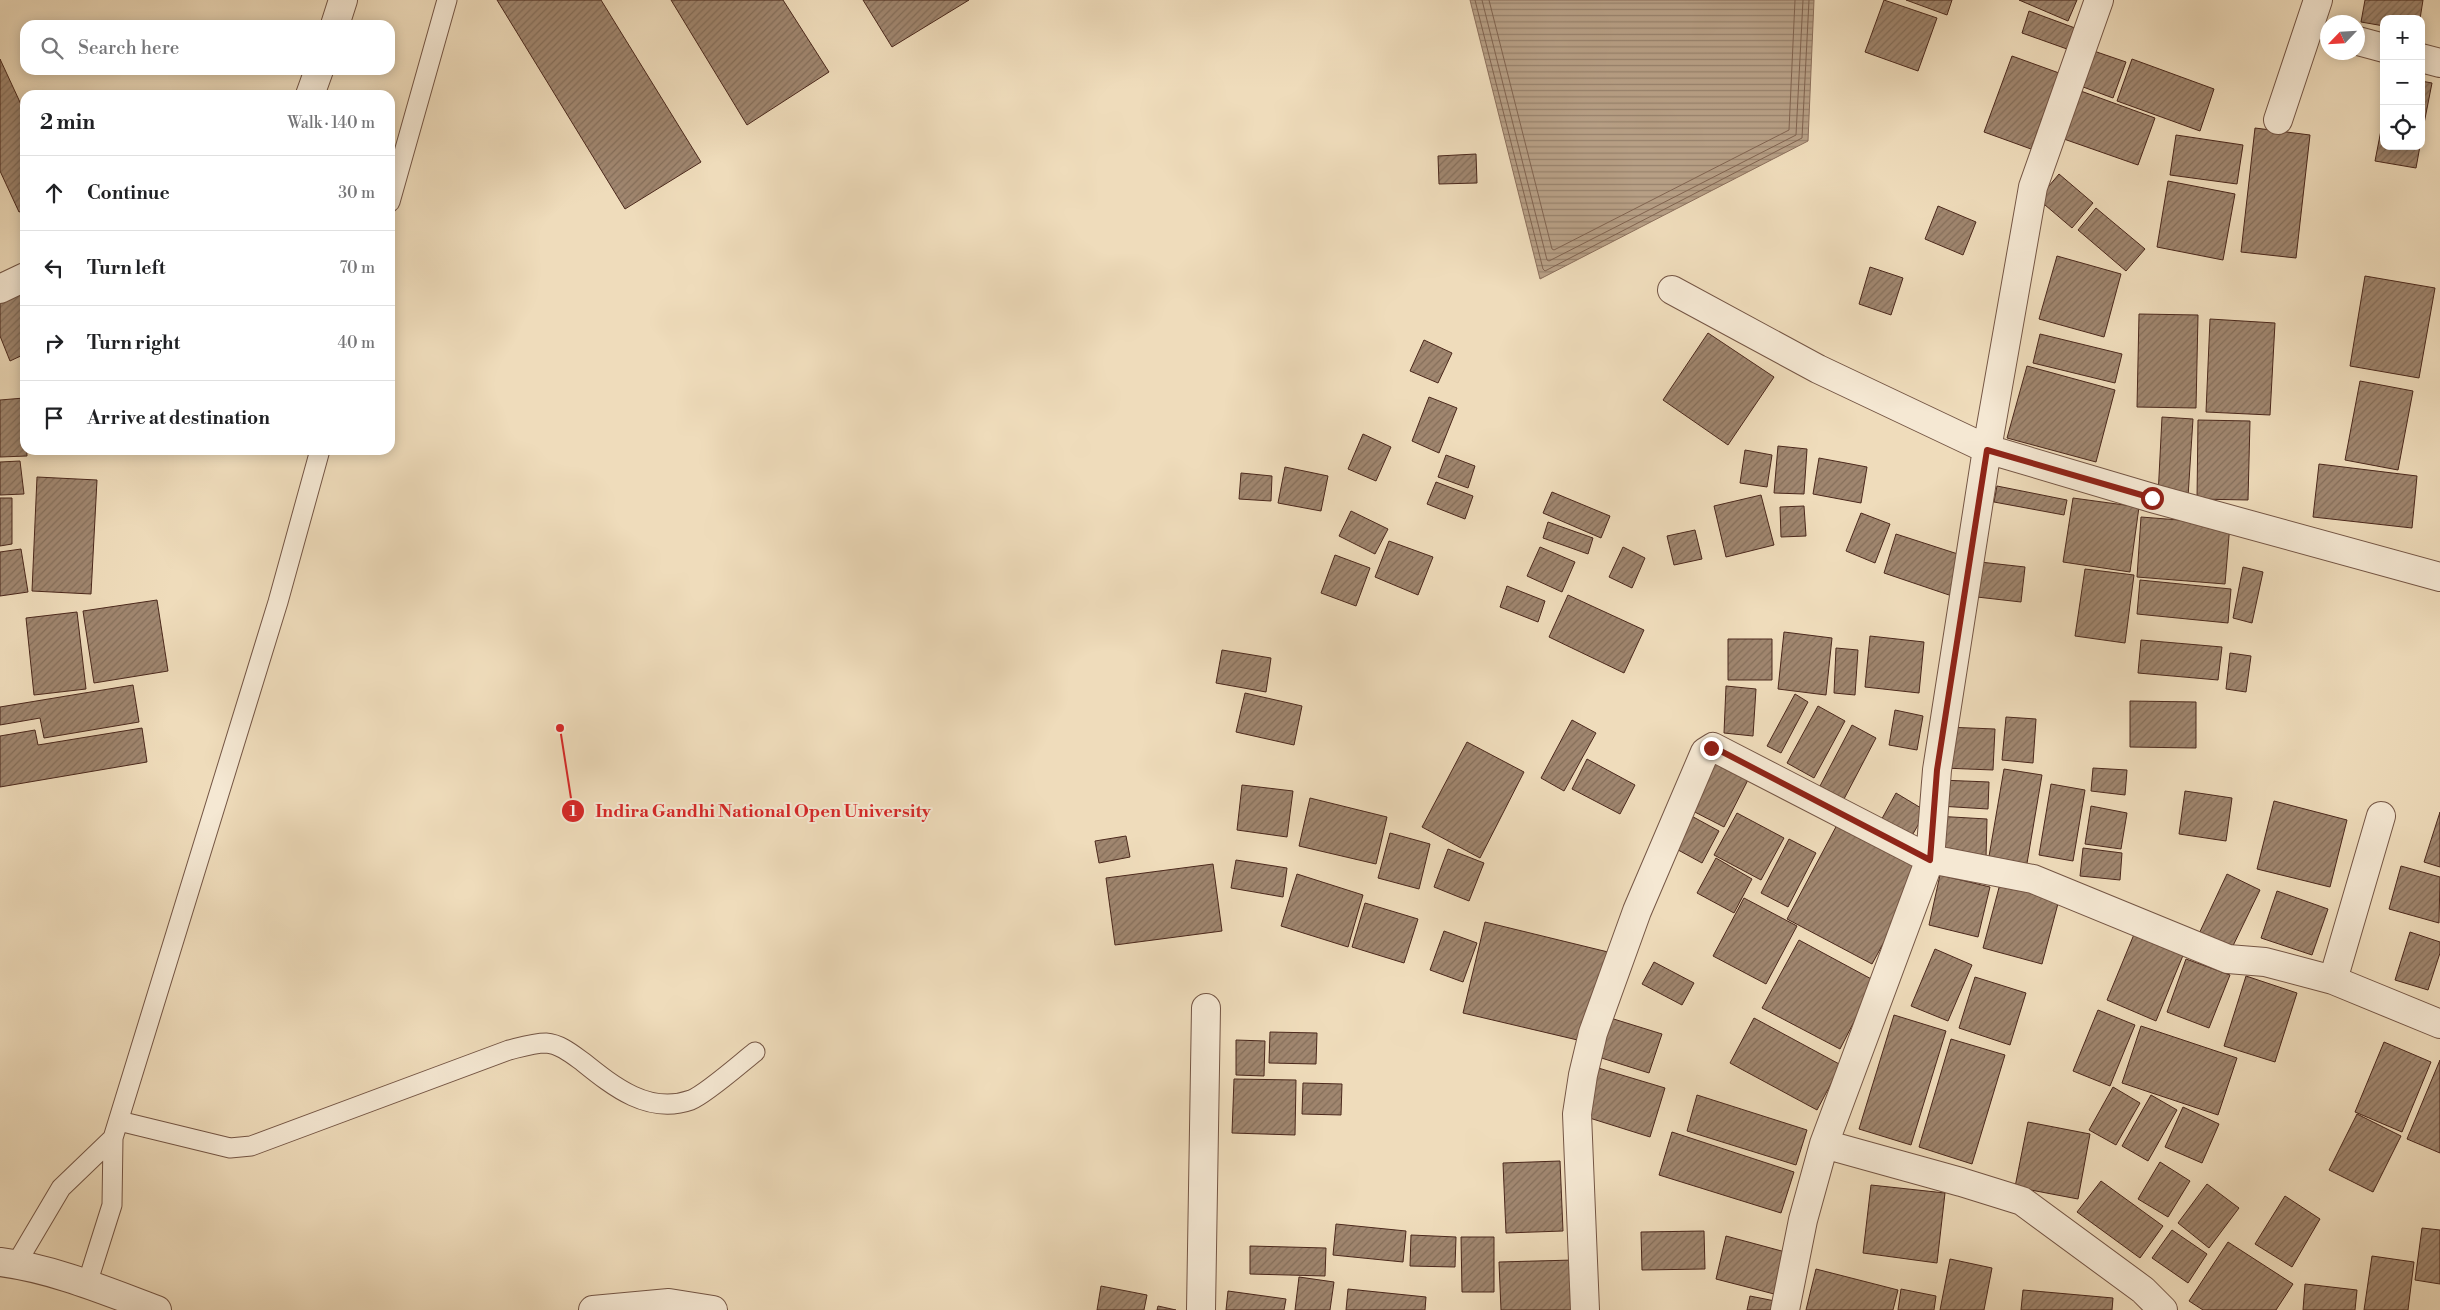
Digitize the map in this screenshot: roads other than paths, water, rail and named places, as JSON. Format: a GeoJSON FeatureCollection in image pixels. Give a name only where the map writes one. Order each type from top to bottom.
{"type":"FeatureCollection","features":[{"type":"Feature","properties":{"kind":"street"},"geometry":{"type":"LineString","coordinates":[[336,20],[343,0]]}},
{"type":"Feature","properties":{"kind":"street"},"geometry":{"type":"LineString","coordinates":[[1785,1310],[1803,1220],[1824,1144],[1930,860],[1937,770],[1987,450],[2033,187],[2099,0]]}},
{"type":"Feature","properties":{"kind":"street"},"geometry":{"type":"LineString","coordinates":[[2278,120],[2318,31],[2318,0]]}},
{"type":"Feature","properties":{"kind":"street"},"geometry":{"type":"LineString","coordinates":[[2365,43],[2380,47]]}},
{"type":"Feature","properties":{"kind":"street"},"geometry":{"type":"LineString","coordinates":[[2425,59],[2440,63]]}},
{"type":"Feature","properties":{"kind":"street"},"geometry":{"type":"LineString","coordinates":[[312,90],[317,75]]}},
{"type":"Feature","properties":{"kind":"street"},"geometry":{"type":"LineString","coordinates":[[0,288],[20,279]]}},
{"type":"Feature","properties":{"kind":"street"},"geometry":{"type":"LineString","coordinates":[[1672,290],[1818,369],[1987,450],[2152,498],[2440,577]]}},
{"type":"Feature","properties":{"kind":"street"},"geometry":{"type":"LineString","coordinates":[[1585,1310],[1577,1114],[1583,1076],[1601,1006],[1637,911],[1705,752],[1713,747],[1930,860],[2032,879],[2228,959],[2265,962],[2333,980],[2440,1024]]}},
{"type":"Feature","properties":{"kind":"street"},"geometry":{"type":"LineString","coordinates":[[2333,980],[2381,816]]}},
{"type":"Feature","properties":{"kind":"street"},"geometry":{"type":"LineString","coordinates":[[1201,1310],[1206,1008]]}},
{"type":"Feature","properties":{"kind":"street"},"geometry":{"type":"LineString","coordinates":[[1824,1144],[2022,1201],[2143,1290],[2163,1310]]}},
{"type":"Feature","properties":{"kind":"street"},"geometry":{"type":"LineString","coordinates":[[8,1263],[87,1284],[157,1310]]}},
{"type":"Feature","properties":{"kind":"street"},"geometry":{"type":"LineString","coordinates":[[593,1310],[669,1303],[713,1310]]}},
{"type":"Feature","properties":{"kind":"lane"},"geometry":{"type":"LineString","coordinates":[[395,184],[447,0]]}},
{"type":"Feature","properties":{"kind":"lane"},"geometry":{"type":"LineString","coordinates":[[87,1284],[112,1205],[116,1129],[278,602],[319,455]]}},
{"type":"Feature","properties":{"kind":"lane"},"geometry":{"type":"LineString","coordinates":[[116,1129],[230,1148],[251,1146],[509,1050],[528,1045],[548,1043],[569,1051],[612,1086],[645,1102],[672,1105],[693,1099],[755,1052]]}},
{"type":"Feature","properties":{"kind":"lane"},"geometry":{"type":"LineString","coordinates":[[8,1263],[61,1188],[116,1129]]}},
{"type":"Feature","properties":{"kind":"water"},"geometry":{"type":"Polygon","coordinates":[[[1470,0],[1814,0],[1808,141],[1540,279],[1470,0]]]}},
{"type":"Feature","properties":{"kind":"place","name":"Indira Gandhi National Open University"},"geometry":{"type":"Point","coordinates":[560,728]}}]}
